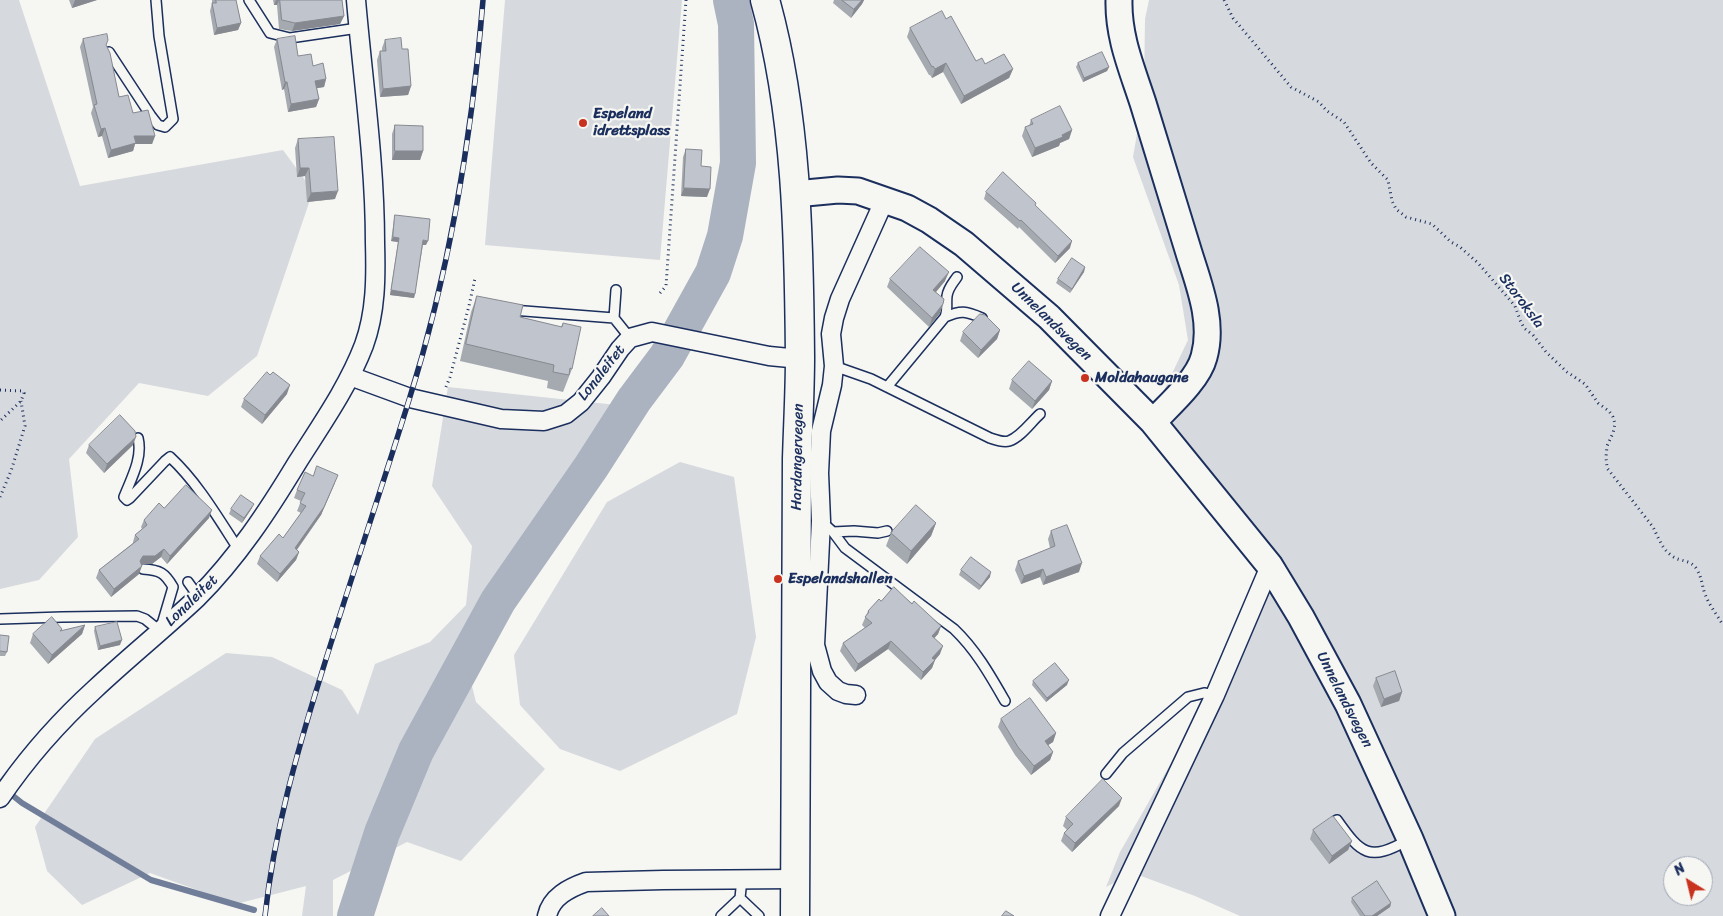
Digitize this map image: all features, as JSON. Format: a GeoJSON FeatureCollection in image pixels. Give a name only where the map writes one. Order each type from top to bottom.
{"type":"FeatureCollection","features":[{"type":"Feature","properties":{"kind":"main road","name":"Hardangervegen"},"geometry":{"type":"LineString","coordinates":[[765,0],[781,64],[795,194],[800,359],[797,455],[795,916]]}},
{"type":"Feature","properties":{"kind":"main road"},"geometry":{"type":"LineString","coordinates":[[1120,0],[1120,29],[1126,54],[1194,271],[1204,305],[1207,324],[1207,342],[1204,358],[1195,375],[1153,422]]}},
{"type":"Feature","properties":{"kind":"main road","name":"Unnelandsvegen"},"geometry":{"type":"LineString","coordinates":[[795,194],[838,190],[858,191],[885,199],[929,220],[971,249],[1049,317],[1153,422],[1270,566],[1301,617],[1348,704],[1410,839],[1442,916]]}},
{"type":"Feature","properties":{"kind":"street","name":"Lonaleitet"},"geometry":{"type":"LineString","coordinates":[[0,798],[12,780],[54,730],[94,690],[160,631],[193,589],[239,550],[285,484],[350,376],[364,344],[376,292],[373,173],[356,0]]}},
{"type":"Feature","properties":{"kind":"street"},"geometry":{"type":"LineString","coordinates":[[856,695],[838,691],[833,686],[822,672],[815,645],[819,574],[827,526],[819,473],[821,431],[832,384],[834,366],[831,334],[834,318],[840,299],[885,199]]}},
{"type":"Feature","properties":{"kind":"street","name":"Lonaleitet"},"geometry":{"type":"LineString","coordinates":[[350,376],[410,398],[501,419],[544,421],[566,414],[581,402],[601,377],[620,348],[630,338],[652,332],[769,356],[800,359]]}},
{"type":"Feature","properties":{"kind":"street"},"geometry":{"type":"LineString","coordinates":[[1110,916],[1215,695],[1270,566]]}},
{"type":"Feature","properties":{"kind":"street"},"geometry":{"type":"LineString","coordinates":[[547,916],[553,902],[562,893],[586,882],[742,878],[795,879]]}},
{"type":"Feature","properties":{"kind":"lane"},"geometry":{"type":"LineString","coordinates":[[110,52],[155,121],[158,125],[165,127],[173,119],[161,46],[156,0]]}},
{"type":"Feature","properties":{"kind":"lane"},"geometry":{"type":"LineString","coordinates":[[249,0],[270,33],[283,37],[290,38],[358,28]]}},
{"type":"Feature","properties":{"kind":"lane"},"geometry":{"type":"LineString","coordinates":[[887,387],[945,317],[948,310],[947,297],[950,287],[957,277]]}},
{"type":"Feature","properties":{"kind":"lane"},"geometry":{"type":"LineString","coordinates":[[616,290],[614,318],[630,338]]}},
{"type":"Feature","properties":{"kind":"lane"},"geometry":{"type":"LineString","coordinates":[[498,309],[614,318]]}},
{"type":"Feature","properties":{"kind":"lane"},"geometry":{"type":"LineString","coordinates":[[945,317],[957,312],[964,312],[982,318]]}},
{"type":"Feature","properties":{"kind":"lane"},"geometry":{"type":"LineString","coordinates":[[834,366],[871,379],[990,438],[1003,442],[1017,436],[1040,414]]}},
{"type":"Feature","properties":{"kind":"lane"},"geometry":{"type":"LineString","coordinates":[[138,438],[140,447],[137,462],[124,499],[130,498],[170,457],[195,484],[239,550]]}},
{"type":"Feature","properties":{"kind":"lane"},"geometry":{"type":"LineString","coordinates":[[827,526],[854,531],[878,533],[886,531]]}},
{"type":"Feature","properties":{"kind":"lane"},"geometry":{"type":"LineString","coordinates":[[827,526],[846,548],[954,629],[968,642],[979,656],[1006,701]]}},
{"type":"Feature","properties":{"kind":"lane"},"geometry":{"type":"LineString","coordinates":[[0,619],[62,616],[137,616],[145,619],[160,631],[173,587],[166,575],[154,570],[143,569]]}},
{"type":"Feature","properties":{"kind":"lane"},"geometry":{"type":"LineString","coordinates":[[1106,774],[1123,753],[1188,697],[1204,693],[1215,695]]}},
{"type":"Feature","properties":{"kind":"lane"},"geometry":{"type":"LineString","coordinates":[[1337,820],[1353,843],[1371,852],[1386,852],[1410,839]]}},
{"type":"Feature","properties":{"kind":"lane"},"geometry":{"type":"LineString","coordinates":[[721,916],[740,898],[742,878]]}},
{"type":"Feature","properties":{"kind":"lane"},"geometry":{"type":"LineString","coordinates":[[740,898],[759,916]]}},
{"type":"Feature","properties":{"kind":"path"},"geometry":{"type":"LineString","coordinates":[[660,293],[666,286],[686,0]]}},
{"type":"Feature","properties":{"kind":"path","name":"Storoksla"},"geometry":{"type":"LineString","coordinates":[[1224,0],[1233,18],[1291,87],[1319,102],[1327,111],[1344,122],[1371,163],[1388,180],[1392,201],[1396,209],[1406,216],[1432,224],[1478,263],[1516,306],[1524,328],[1533,335],[1546,352],[1567,372],[1585,384],[1598,403],[1613,417],[1615,424],[1607,446],[1607,468],[1653,527],[1656,536],[1671,556],[1678,560],[1688,561],[1694,566],[1703,581],[1705,594],[1723,625]]}},
{"type":"Feature","properties":{"kind":"path"},"geometry":{"type":"LineString","coordinates":[[439,404],[450,376],[475,278]]}},
{"type":"Feature","properties":{"kind":"path"},"geometry":{"type":"LineString","coordinates":[[0,390],[23,391],[24,393],[21,401],[0,421]]}},
{"type":"Feature","properties":{"kind":"path"},"geometry":{"type":"LineString","coordinates":[[0,497],[11,471],[25,426],[21,401]]}},
{"type":"Feature","properties":{"kind":"shaded area"},"geometry":{"type":"Polygon","coordinates":[[[0,0],[19,0],[80,186],[283,150],[313,191],[257,356],[208,396],[139,383],[69,459],[78,537],[39,580],[0,589],[0,0]]]}},
{"type":"Feature","properties":{"kind":"shaded area","name":"Espeland idrettsplass"},"geometry":{"type":"Polygon","coordinates":[[[505,0],[682,0],[660,260],[485,245],[505,0]]]}},
{"type":"Feature","properties":{"kind":"shaded area"},"geometry":{"type":"Polygon","coordinates":[[[1149,0],[1723,0],[1723,916],[1240,916],[1195,896],[1133,873],[1106,887],[1120,852],[1253,620],[1270,584],[1155,433],[1158,403],[1188,340],[1179,285],[1133,157],[1144,94],[1145,19],[1149,0]]]}},
{"type":"Feature","properties":{"kind":"shaded area"},"geometry":{"type":"Polygon","coordinates":[[[448,387],[626,406],[610,453],[558,503],[462,647],[476,702],[545,769],[461,861],[407,842],[333,880],[333,916],[302,916],[306,886],[236,904],[150,873],[82,905],[47,871],[35,827],[95,739],[226,653],[272,657],[342,690],[358,715],[375,664],[430,642],[466,605],[472,546],[432,486],[448,387]]]}},
{"type":"Feature","properties":{"kind":"shaded area"},"geometry":{"type":"Polygon","coordinates":[[[680,462],[734,477],[756,637],[737,714],[620,771],[560,749],[520,705],[514,655],[607,502],[680,462]]]}},
{"type":"Feature","properties":{"kind":"building"},"geometry":{"type":"Polygon","coordinates":[[[216,0],[236,0],[241,23],[217,28],[212,3],[216,3],[216,0]]]}},
{"type":"Feature","properties":{"kind":"building"},"geometry":{"type":"Polygon","coordinates":[[[280,0],[342,0],[344,16],[295,23],[282,20],[280,0]]]}},
{"type":"Feature","properties":{"kind":"building"},"geometry":{"type":"Polygon","coordinates":[[[842,0],[862,0],[854,9],[842,0]]]}},
{"type":"Feature","properties":{"kind":"building"},"geometry":{"type":"Polygon","coordinates":[[[942,11],[946,19],[951,16],[976,61],[982,58],[985,64],[1004,54],[1013,69],[964,96],[946,63],[935,69],[932,67],[910,28],[942,11]]]}},
{"type":"Feature","properties":{"kind":"building"},"geometry":{"type":"Polygon","coordinates":[[[107,34],[108,40],[106,45],[110,53],[119,97],[128,95],[133,113],[148,110],[155,136],[134,136],[136,143],[111,150],[105,128],[101,129],[94,105],[97,104],[83,39],[107,34]]]}},
{"type":"Feature","properties":{"kind":"building"},"geometry":{"type":"Polygon","coordinates":[[[295,36],[298,56],[311,54],[313,66],[323,63],[326,79],[315,81],[319,99],[291,104],[277,39],[295,36]]]}},
{"type":"Feature","properties":{"kind":"building"},"geometry":{"type":"Polygon","coordinates":[[[401,38],[402,49],[408,49],[411,86],[383,89],[380,51],[386,51],[385,40],[401,38]]]}},
{"type":"Feature","properties":{"kind":"building"},"geometry":{"type":"Polygon","coordinates":[[[1102,52],[1109,67],[1084,78],[1078,63],[1102,52]]]}},
{"type":"Feature","properties":{"kind":"building"},"geometry":{"type":"Polygon","coordinates":[[[1060,106],[1072,130],[1062,135],[1063,137],[1035,148],[1025,127],[1033,124],[1031,120],[1060,106]]]}},
{"type":"Feature","properties":{"kind":"building"},"geometry":{"type":"Polygon","coordinates":[[[395,125],[423,126],[423,151],[395,151],[395,125]]]}},
{"type":"Feature","properties":{"kind":"building"},"geometry":{"type":"Polygon","coordinates":[[[334,137],[338,191],[311,193],[309,168],[300,168],[298,139],[334,137]]]}},
{"type":"Feature","properties":{"kind":"building"},"geometry":{"type":"Polygon","coordinates":[[[686,149],[702,150],[701,166],[711,167],[710,189],[684,188],[686,149]]]}},
{"type":"Feature","properties":{"kind":"building"},"geometry":{"type":"Polygon","coordinates":[[[1003,172],[1072,241],[1058,256],[1021,220],[986,192],[1003,172]]]}},
{"type":"Feature","properties":{"kind":"building"},"geometry":{"type":"Polygon","coordinates":[[[395,215],[430,219],[428,241],[423,240],[415,294],[391,290],[399,238],[393,237],[395,215]]]}},
{"type":"Feature","properties":{"kind":"building"},"geometry":{"type":"Polygon","coordinates":[[[920,247],[949,272],[933,290],[944,299],[943,304],[932,318],[890,279],[920,247]]]}},
{"type":"Feature","properties":{"kind":"building"},"geometry":{"type":"Polygon","coordinates":[[[1072,258],[1085,267],[1072,289],[1058,279],[1072,258]]]}},
{"type":"Feature","properties":{"kind":"building"},"geometry":{"type":"Polygon","coordinates":[[[477,296],[523,305],[520,317],[562,327],[563,323],[581,327],[569,375],[553,372],[554,365],[466,344],[477,296]]]}},
{"type":"Feature","properties":{"kind":"building"},"geometry":{"type":"Polygon","coordinates":[[[980,314],[985,315],[1000,330],[981,350],[963,332],[980,314]]]}},
{"type":"Feature","properties":{"kind":"building"},"geometry":{"type":"Polygon","coordinates":[[[1029,361],[1052,381],[1035,401],[1012,380],[1029,361]]]}},
{"type":"Feature","properties":{"kind":"building"},"geometry":{"type":"Polygon","coordinates":[[[267,372],[270,375],[273,372],[290,385],[265,415],[244,399],[267,372]]]}},
{"type":"Feature","properties":{"kind":"building"},"geometry":{"type":"Polygon","coordinates":[[[120,415],[135,431],[136,437],[107,464],[89,445],[120,415]]]}},
{"type":"Feature","properties":{"kind":"building"},"geometry":{"type":"Polygon","coordinates":[[[317,466],[338,475],[324,507],[295,548],[299,552],[280,574],[260,556],[279,534],[283,538],[306,506],[300,503],[305,493],[297,490],[305,472],[313,476],[317,466]]]}},
{"type":"Feature","properties":{"kind":"building"},"geometry":{"type":"Polygon","coordinates":[[[186,485],[212,510],[170,556],[164,549],[155,556],[143,556],[140,561],[142,566],[114,589],[99,570],[139,539],[135,535],[147,525],[144,520],[159,503],[164,508],[186,485]]]}},
{"type":"Feature","properties":{"kind":"building"},"geometry":{"type":"Polygon","coordinates":[[[241,495],[254,504],[244,518],[231,509],[241,495]]]}},
{"type":"Feature","properties":{"kind":"building"},"geometry":{"type":"Polygon","coordinates":[[[916,505],[936,523],[911,551],[891,533],[916,505]]]}},
{"type":"Feature","properties":{"kind":"building"},"geometry":{"type":"Polygon","coordinates":[[[1067,525],[1082,563],[1046,577],[1043,569],[1024,576],[1018,561],[1055,546],[1051,531],[1067,525]]]}},
{"type":"Feature","properties":{"kind":"building"},"geometry":{"type":"Polygon","coordinates":[[[971,557],[991,572],[981,586],[961,570],[971,557]]]}},
{"type":"Feature","properties":{"kind":"building"},"geometry":{"type":"Polygon","coordinates":[[[894,587],[912,604],[914,601],[941,626],[932,636],[943,646],[932,658],[935,660],[923,672],[891,641],[858,664],[843,643],[872,623],[865,617],[868,611],[894,587]]]}},
{"type":"Feature","properties":{"kind":"building"},"geometry":{"type":"Polygon","coordinates":[[[52,617],[62,629],[60,631],[85,625],[52,655],[33,634],[52,617]]]}},
{"type":"Feature","properties":{"kind":"building"},"geometry":{"type":"Polygon","coordinates":[[[117,622],[122,640],[100,646],[95,627],[117,622]]]}},
{"type":"Feature","properties":{"kind":"building"},"geometry":{"type":"Polygon","coordinates":[[[0,635],[9,636],[7,652],[0,651],[0,635]]]}},
{"type":"Feature","properties":{"kind":"building"},"geometry":{"type":"Polygon","coordinates":[[[1055,663],[1069,680],[1047,698],[1033,681],[1055,663]]]}},
{"type":"Feature","properties":{"kind":"building"},"geometry":{"type":"Polygon","coordinates":[[[1395,671],[1402,692],[1384,699],[1376,678],[1395,671]]]}},
{"type":"Feature","properties":{"kind":"building"},"geometry":{"type":"Polygon","coordinates":[[[1030,698],[1056,733],[1045,741],[1053,752],[1034,766],[1018,747],[1001,719],[1030,698]]]}},
{"type":"Feature","properties":{"kind":"building"},"geometry":{"type":"Polygon","coordinates":[[[1103,779],[1122,798],[1075,843],[1064,833],[1073,824],[1066,817],[1103,779]]]}},
{"type":"Feature","properties":{"kind":"building"},"geometry":{"type":"Polygon","coordinates":[[[1333,816],[1352,841],[1332,856],[1313,830],[1333,816]]]}},
{"type":"Feature","properties":{"kind":"building"},"geometry":{"type":"Polygon","coordinates":[[[1377,881],[1391,903],[1372,916],[1365,916],[1352,898],[1377,881]]]}},
{"type":"Feature","properties":{"kind":"building"},"geometry":{"type":"Polygon","coordinates":[[[602,908],[609,916],[593,916],[602,908]]]}},
{"type":"Feature","properties":{"kind":"building"},"geometry":{"type":"Polygon","coordinates":[[[1006,911],[1014,916],[1002,916],[1006,911]]]}},
{"type":"Feature","properties":{"kind":"waterway"},"geometry":{"type":"LineString","coordinates":[[355,916],[382,833],[416,751],[498,601],[591,467],[634,400],[667,356],[713,273],[725,236],[738,163],[736,24],[731,0]]}},
{"type":"Feature","properties":{"kind":"waterway"},"geometry":{"type":"LineString","coordinates":[[7,791],[22,803],[151,880],[254,910]]}},
{"type":"Feature","properties":{"kind":"railway"},"geometry":{"type":"LineString","coordinates":[[265,916],[280,823],[295,762],[409,400],[448,252],[473,102],[483,0]]}},
{"type":"Feature","properties":{"kind":"place","name":"Espeland idrettsplass"},"geometry":{"type":"Point","coordinates":[583,123]}},
{"type":"Feature","properties":{"kind":"place","name":"Moldahaugane"},"geometry":{"type":"Point","coordinates":[1085,378]}},
{"type":"Feature","properties":{"kind":"place","name":"Espelandshallen"},"geometry":{"type":"Point","coordinates":[778,579]}}]}
